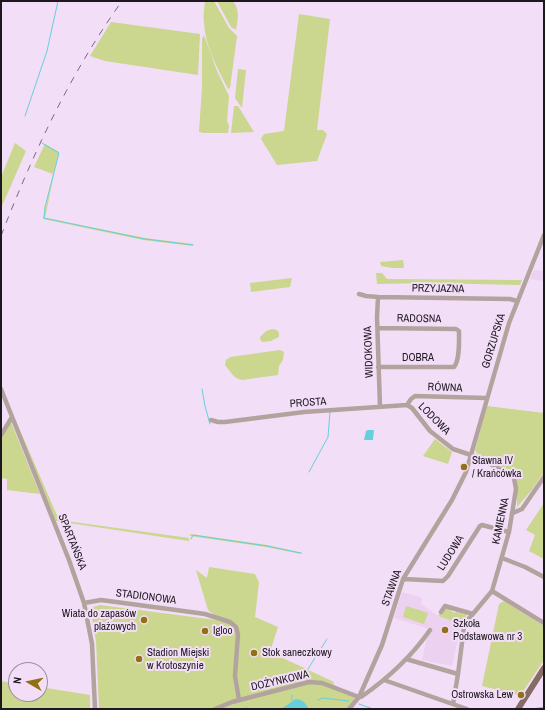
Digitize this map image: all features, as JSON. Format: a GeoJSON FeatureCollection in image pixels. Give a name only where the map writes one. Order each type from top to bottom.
{"type":"FeatureCollection","features":[{"type":"Feature","properties":{"kind":"main road"},"geometry":{"type":"LineString","coordinates":[[518,709],[544,668]]}},
{"type":"Feature","properties":{"kind":"street","name":"GORZUPSKA"},"geometry":{"type":"LineString","coordinates":[[470,454],[509,323],[544,236]]}},
{"type":"Feature","properties":{"kind":"street","name":"PRZYJAZNA"},"geometry":{"type":"LineString","coordinates":[[359,294],[378,297],[510,299],[517,301]]}},
{"type":"Feature","properties":{"kind":"street","name":"WIDOKOWA"},"geometry":{"type":"LineString","coordinates":[[378,297],[377,314],[380,407]]}},
{"type":"Feature","properties":{"kind":"street","name":"RADOSNA"},"geometry":{"type":"LineString","coordinates":[[378,328],[456,329],[459,331],[457,364]]}},
{"type":"Feature","properties":{"kind":"street","name":"DOBRA"},"geometry":{"type":"LineString","coordinates":[[378,367],[454,367],[457,364]]}},
{"type":"Feature","properties":{"kind":"street","name":"SPARTAŃSKA"},"geometry":{"type":"LineString","coordinates":[[1,389],[69,560],[84,603],[93,648],[95,709]]}},
{"type":"Feature","properties":{"kind":"street","name":"RÓWNA"},"geometry":{"type":"LineString","coordinates":[[406,404],[410,399],[416,396],[486,398]]}},
{"type":"Feature","properties":{"kind":"street","name":"PROSTA"},"geometry":{"type":"LineString","coordinates":[[211,420],[225,422],[297,412],[406,404]]}},
{"type":"Feature","properties":{"kind":"street","name":"LODOWA"},"geometry":{"type":"LineString","coordinates":[[406,404],[412,408],[425,425],[441,440],[453,449],[470,454]]}},
{"type":"Feature","properties":{"kind":"street"},"geometry":{"type":"LineString","coordinates":[[1,435],[12,417]]}},
{"type":"Feature","properties":{"kind":"street","name":"KAMIENNA"},"geometry":{"type":"LineString","coordinates":[[453,704],[463,633],[467,621],[492,591],[509,532],[516,489],[514,478],[482,459],[470,454]]}},
{"type":"Feature","properties":{"kind":"street","name":"STAWNA"},"geometry":{"type":"LineString","coordinates":[[349,709],[356,702],[385,638],[403,579],[457,491],[466,472],[470,454]]}},
{"type":"Feature","properties":{"kind":"street"},"geometry":{"type":"LineString","coordinates":[[513,513],[522,510],[544,477]]}},
{"type":"Feature","properties":{"kind":"street","name":"LUDOWA"},"geometry":{"type":"LineString","coordinates":[[403,579],[443,581],[448,576],[480,526],[482,525],[509,532]]}},
{"type":"Feature","properties":{"kind":"street"},"geometry":{"type":"LineString","coordinates":[[502,558],[544,577]]}},
{"type":"Feature","properties":{"kind":"street"},"geometry":{"type":"LineString","coordinates":[[492,591],[544,622]]}},
{"type":"Feature","properties":{"kind":"street","name":"STADIONOWA"},"geometry":{"type":"LineString","coordinates":[[84,603],[101,600],[205,614]]}},
{"type":"Feature","properties":{"kind":"street"},"geometry":{"type":"LineString","coordinates":[[441,612],[445,606],[475,612]]}},
{"type":"Feature","properties":{"kind":"street","name":"DOŻYNKOWA"},"geometry":{"type":"LineString","coordinates":[[205,614],[228,621],[234,625],[237,631],[239,638],[235,676],[239,700],[303,683],[315,682],[330,685],[359,696]]}},
{"type":"Feature","properties":{"kind":"street"},"geometry":{"type":"LineString","coordinates":[[359,696],[361,697],[384,680],[406,659],[430,630]]}},
{"type":"Feature","properties":{"kind":"street"},"geometry":{"type":"LineString","coordinates":[[406,659],[458,674]]}},
{"type":"Feature","properties":{"kind":"street"},"geometry":{"type":"LineString","coordinates":[[384,680],[467,709]]}},
{"type":"Feature","properties":{"kind":"street"},"geometry":{"type":"LineString","coordinates":[[215,709],[239,700]]}},
{"type":"Feature","properties":{"kind":"shaded area"},"geometry":{"type":"Polygon","coordinates":[[[534,270],[544,271],[544,281],[530,279],[534,270]]]}},
{"type":"Feature","properties":{"kind":"shaded area","name":"Szkoła Podstawowa nr 3"},"geometry":{"type":"Polygon","coordinates":[[[402,592],[422,598],[421,604],[438,616],[461,624],[452,666],[422,660],[429,629],[394,618],[402,592]]]}},
{"type":"Feature","properties":{"kind":"green space"},"geometry":{"type":"Polygon","coordinates":[[[205,1],[214,1],[229,28],[237,36],[230,88],[228,89],[207,40],[204,20],[205,1]]]}},
{"type":"Feature","properties":{"kind":"green space"},"geometry":{"type":"Polygon","coordinates":[[[217,1],[233,1],[238,11],[236,30],[231,27],[217,1]]]}},
{"type":"Feature","properties":{"kind":"green space"},"geometry":{"type":"Polygon","coordinates":[[[299,14],[330,19],[317,130],[323,130],[327,134],[317,161],[277,165],[261,139],[264,134],[284,131],[299,14]]]}},
{"type":"Feature","properties":{"kind":"green space"},"geometry":{"type":"Polygon","coordinates":[[[111,22],[200,34],[198,75],[105,61],[90,56],[111,22]]]}},
{"type":"Feature","properties":{"kind":"green space"},"geometry":{"type":"Polygon","coordinates":[[[204,35],[217,71],[229,96],[227,121],[229,126],[228,133],[199,132],[202,87],[202,39],[204,35]]]}},
{"type":"Feature","properties":{"kind":"green space"},"geometry":{"type":"Polygon","coordinates":[[[238,69],[246,70],[242,108],[235,98],[238,69]]]}},
{"type":"Feature","properties":{"kind":"green space"},"geometry":{"type":"Polygon","coordinates":[[[234,106],[238,106],[254,132],[231,133],[234,106]]]}},
{"type":"Feature","properties":{"kind":"green space"},"geometry":{"type":"Polygon","coordinates":[[[15,143],[26,151],[2,206],[1,177],[15,143]]]}},
{"type":"Feature","properties":{"kind":"green space"},"geometry":{"type":"Polygon","coordinates":[[[45,144],[59,152],[53,174],[34,167],[45,144]]]}},
{"type":"Feature","properties":{"kind":"green space"},"geometry":{"type":"Polygon","coordinates":[[[54,174],[45,218],[145,238],[193,244],[193,246],[143,240],[43,219],[54,174]]]}},
{"type":"Feature","properties":{"kind":"green space"},"geometry":{"type":"Polygon","coordinates":[[[403,260],[403,268],[381,266],[380,262],[403,260]]]}},
{"type":"Feature","properties":{"kind":"green space"},"geometry":{"type":"Polygon","coordinates":[[[376,273],[382,273],[387,279],[522,280],[520,285],[431,283],[377,284],[376,273]]]}},
{"type":"Feature","properties":{"kind":"green space"},"geometry":{"type":"Polygon","coordinates":[[[292,278],[290,287],[251,292],[250,283],[292,278]]]}},
{"type":"Feature","properties":{"kind":"green space"},"geometry":{"type":"Polygon","coordinates":[[[272,329],[277,330],[279,337],[271,341],[262,342],[260,337],[266,331],[272,329]]]}},
{"type":"Feature","properties":{"kind":"green space"},"geometry":{"type":"Polygon","coordinates":[[[280,350],[284,352],[283,360],[279,366],[278,375],[242,380],[234,376],[225,365],[226,360],[230,357],[280,350]]]}},
{"type":"Feature","properties":{"kind":"green space"},"geometry":{"type":"Polygon","coordinates":[[[487,406],[544,413],[544,472],[531,491],[517,507],[517,478],[512,472],[478,455],[475,450],[487,406]]]}},
{"type":"Feature","properties":{"kind":"green space"},"geometry":{"type":"Polygon","coordinates":[[[16,421],[59,520],[189,538],[189,541],[56,521],[16,421]]]}},
{"type":"Feature","properties":{"kind":"green space"},"geometry":{"type":"Polygon","coordinates":[[[11,422],[40,494],[7,490],[7,479],[1,478],[1,437],[11,422]]]}},
{"type":"Feature","properties":{"kind":"green space"},"geometry":{"type":"Polygon","coordinates":[[[435,439],[452,452],[448,464],[423,456],[435,439]]]}},
{"type":"Feature","properties":{"kind":"green space"},"geometry":{"type":"Polygon","coordinates":[[[544,503],[544,559],[529,551],[535,535],[526,530],[544,503]]]}},
{"type":"Feature","properties":{"kind":"green space"},"geometry":{"type":"Polygon","coordinates":[[[190,534],[267,545],[302,553],[190,536],[190,534]]]}},
{"type":"Feature","properties":{"kind":"green space"},"geometry":{"type":"Polygon","coordinates":[[[209,567],[255,574],[259,582],[255,617],[278,627],[270,652],[334,682],[333,684],[355,697],[353,703],[346,709],[99,709],[96,641],[90,608],[100,605],[224,621],[208,610],[196,570],[207,578],[209,567]]]}},
{"type":"Feature","properties":{"kind":"green space"},"geometry":{"type":"Polygon","coordinates":[[[504,601],[544,626],[544,660],[522,693],[518,695],[482,686],[499,604],[504,601]]]}},
{"type":"Feature","properties":{"kind":"green space"},"geometry":{"type":"Polygon","coordinates":[[[406,606],[428,613],[424,624],[403,617],[406,606]]]}},
{"type":"Feature","properties":{"kind":"green space"},"geometry":{"type":"Polygon","coordinates":[[[444,609],[452,609],[451,611],[455,613],[456,610],[458,611],[458,614],[459,611],[460,614],[461,612],[463,613],[463,615],[464,613],[467,615],[466,618],[461,624],[438,616],[444,609]]]}},
{"type":"Feature","properties":{"kind":"green space"},"geometry":{"type":"Polygon","coordinates":[[[1,681],[8,682],[8,702],[48,702],[48,688],[90,695],[90,709],[1,709],[1,681]]]}},
{"type":"Feature","properties":{"kind":"water"},"geometry":{"type":"Polygon","coordinates":[[[374,430],[373,440],[364,440],[366,431],[374,430]]]}},
{"type":"Feature","properties":{"kind":"water"},"geometry":{"type":"Polygon","coordinates":[[[296,699],[303,701],[309,709],[281,709],[296,699]]]}},
{"type":"Feature","properties":{"kind":"waterway"},"geometry":{"type":"LineString","coordinates":[[25,116],[47,51],[58,1]]}},
{"type":"Feature","properties":{"kind":"waterway"},"geometry":{"type":"LineString","coordinates":[[42,143],[59,153],[45,207],[44,218],[145,239],[193,245]]}},
{"type":"Feature","properties":{"kind":"waterway"},"geometry":{"type":"LineString","coordinates":[[202,389],[210,424]]}},
{"type":"Feature","properties":{"kind":"waterway"},"geometry":{"type":"LineString","coordinates":[[309,472],[328,437],[330,412]]}},
{"type":"Feature","properties":{"kind":"waterway"},"geometry":{"type":"LineString","coordinates":[[191,539],[193,535],[267,546],[301,553]]}},
{"type":"Feature","properties":{"kind":"waterway"},"geometry":{"type":"LineString","coordinates":[[301,680],[327,639]]}},
{"type":"Feature","properties":{"kind":"waterway"},"geometry":{"type":"LineString","coordinates":[[292,695],[292,701]]}},
{"type":"Feature","properties":{"kind":"waterway"},"geometry":{"type":"LineString","coordinates":[[318,700],[323,698],[349,701]]}},
{"type":"Feature","properties":{"kind":"waterway"},"geometry":{"type":"LineString","coordinates":[[359,704],[373,709]]}},
{"type":"Feature","properties":{"kind":"waterway"},"geometry":{"type":"LineString","coordinates":[[532,709],[544,707]]}},
{"type":"Feature","properties":{"kind":"railway"},"geometry":{"type":"LineString","coordinates":[[1,236],[26,175],[54,115],[86,57],[122,1]]}},
{"type":"Feature","properties":{"kind":"place","name":"Stawna IV / Krańcówka"},"geometry":{"type":"Point","coordinates":[464,467]}},
{"type":"Feature","properties":{"kind":"place","name":"Wiata do zapasów plażowych"},"geometry":{"type":"Point","coordinates":[144,620]}},
{"type":"Feature","properties":{"kind":"place","name":"Szkoła Podstawowa nr 3"},"geometry":{"type":"Point","coordinates":[445,630]}},
{"type":"Feature","properties":{"kind":"place","name":"Igloo"},"geometry":{"type":"Point","coordinates":[205,631]}},
{"type":"Feature","properties":{"kind":"place","name":"Stok saneczkowy"},"geometry":{"type":"Point","coordinates":[254,653]}},
{"type":"Feature","properties":{"kind":"place","name":"Stadion Miejski w Krotoszynie"},"geometry":{"type":"Point","coordinates":[139,659]}},
{"type":"Feature","properties":{"kind":"place","name":"Ostrowska Lew"},"geometry":{"type":"Point","coordinates":[521,695]}}]}
